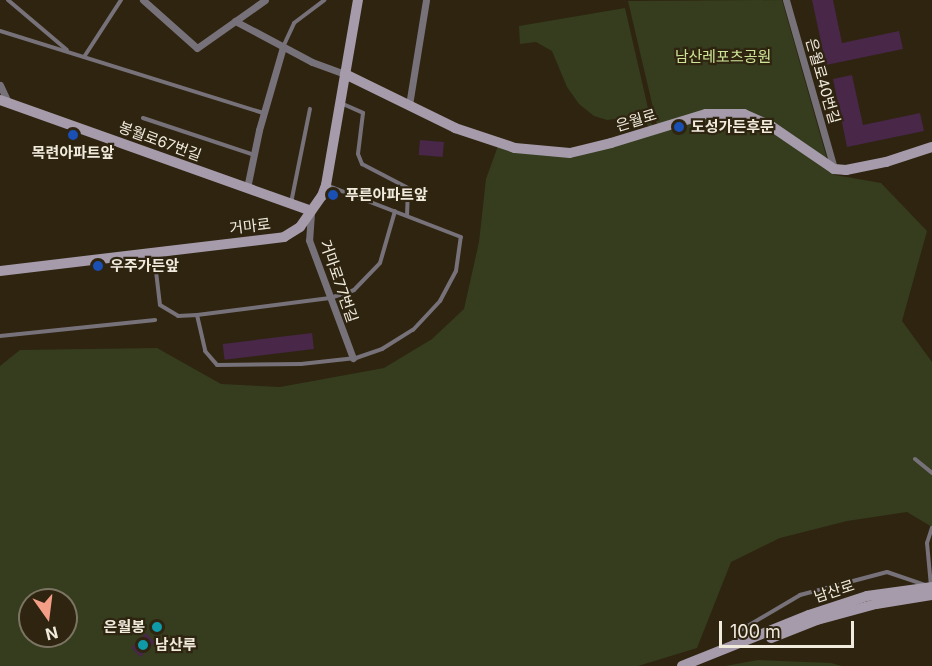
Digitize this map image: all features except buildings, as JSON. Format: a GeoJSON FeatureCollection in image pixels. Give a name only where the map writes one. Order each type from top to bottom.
{"type":"FeatureCollection","features":[{"type":"Feature","properties":{"kind":"main road","name":"거마로"},"geometry":{"type":"LineString","coordinates":[[0,271],[284,237],[300,227],[322,196],[326,185],[358,0]]}},
{"type":"Feature","properties":{"kind":"main road","name":"은월로"},"geometry":{"type":"LineString","coordinates":[[345,74],[455,128],[515,148],[570,153],[706,114],[744,114],[771,126],[834,169]]}},
{"type":"Feature","properties":{"kind":"main road","name":"봉월로67번길"},"geometry":{"type":"LineString","coordinates":[[4,101],[311,211]]}},
{"type":"Feature","properties":{"kind":"main road"},"geometry":{"type":"LineString","coordinates":[[834,169],[846,170],[876,164],[932,147]]}},
{"type":"Feature","properties":{"kind":"main road","name":"남산로"},"geometry":{"type":"LineString","coordinates":[[682,666],[809,615],[867,596],[932,590]]}},
{"type":"Feature","properties":{"kind":"main road","name":"남산로"},"geometry":{"type":"LineString","coordinates":[[698,666],[817,620],[932,590]]}},
{"type":"Feature","properties":{"kind":"street"},"geometry":{"type":"LineString","coordinates":[[143,0],[197,48],[265,0]]}},
{"type":"Feature","properties":{"kind":"street"},"geometry":{"type":"LineString","coordinates":[[409,105],[426,0]]}},
{"type":"Feature","properties":{"kind":"street","name":"은월로40번길"},"geometry":{"type":"LineString","coordinates":[[786,0],[834,169]]}},
{"type":"Feature","properties":{"kind":"street"},"geometry":{"type":"LineString","coordinates":[[235,21],[312,62],[345,74]]}},
{"type":"Feature","properties":{"kind":"street"},"geometry":{"type":"LineString","coordinates":[[247,188],[263,113],[283,47]]}},
{"type":"Feature","properties":{"kind":"street"},"geometry":{"type":"LineString","coordinates":[[0,85],[4,101]]}},
{"type":"Feature","properties":{"kind":"street","name":"거마로77번길"},"geometry":{"type":"LineString","coordinates":[[311,211],[309,240],[352,358]]}},
{"type":"Feature","properties":{"kind":"lane"},"geometry":{"type":"LineString","coordinates":[[8,0],[70,53]]}},
{"type":"Feature","properties":{"kind":"lane"},"geometry":{"type":"LineString","coordinates":[[84,57],[121,0]]}},
{"type":"Feature","properties":{"kind":"lane"},"geometry":{"type":"LineString","coordinates":[[283,47],[294,23],[324,0]]}},
{"type":"Feature","properties":{"kind":"lane"},"geometry":{"type":"LineString","coordinates":[[0,31],[263,113]]}},
{"type":"Feature","properties":{"kind":"lane"},"geometry":{"type":"LineString","coordinates":[[339,102],[363,113],[358,154],[362,164],[408,188],[407,215]]}},
{"type":"Feature","properties":{"kind":"lane"},"geometry":{"type":"LineString","coordinates":[[291,204],[310,109]]}},
{"type":"Feature","properties":{"kind":"lane"},"geometry":{"type":"LineString","coordinates":[[143,118],[255,156]]}},
{"type":"Feature","properties":{"kind":"lane"},"geometry":{"type":"LineString","coordinates":[[197,315],[205,351],[216,365],[301,364],[352,358],[382,349],[413,330],[440,301],[456,271],[461,237],[326,185]]}},
{"type":"Feature","properties":{"kind":"lane"},"geometry":{"type":"LineString","coordinates":[[154,253],[160,305],[178,316],[330,298],[354,290],[380,262],[395,211]]}},
{"type":"Feature","properties":{"kind":"lane"},"geometry":{"type":"LineString","coordinates":[[0,336],[155,320]]}},
{"type":"Feature","properties":{"kind":"lane"},"geometry":{"type":"LineString","coordinates":[[915,459],[932,472]]}},
{"type":"Feature","properties":{"kind":"lane"},"geometry":{"type":"LineString","coordinates":[[732,646],[739,631],[800,595],[887,572],[932,590],[927,543],[932,528]]}},
{"type":"Feature","properties":{"kind":"green space"},"geometry":{"type":"Polygon","coordinates":[[[782,0],[829,166],[748,117],[835,175],[881,183],[927,231],[902,321],[932,362],[932,527],[907,512],[847,521],[780,538],[731,562],[697,648],[638,666],[0,666],[0,366],[20,350],[157,348],[221,384],[280,387],[384,368],[432,339],[464,309],[479,242],[486,179],[499,143],[572,158],[706,114],[658,129],[628,1],[782,0]]]}},
{"type":"Feature","properties":{"kind":"green space","name":"남산레포츠공원"},"geometry":{"type":"Polygon","coordinates":[[[625,8],[653,130],[637,116],[607,120],[594,116],[579,104],[567,87],[552,51],[536,42],[520,44],[519,26],[625,8]]]}},
{"type":"Feature","properties":{"kind":"green space"},"geometry":{"type":"Polygon","coordinates":[[[758,660],[831,663],[842,666],[725,666],[758,660]]]}},
{"type":"Feature","properties":{"kind":"place","name":"도성가든후문"},"geometry":{"type":"Point","coordinates":[679,127]}},
{"type":"Feature","properties":{"kind":"place","name":"목련아파트앞"},"geometry":{"type":"Point","coordinates":[73,135]}},
{"type":"Feature","properties":{"kind":"place","name":"푸른아파트앞"},"geometry":{"type":"Point","coordinates":[333,195]}},
{"type":"Feature","properties":{"kind":"place","name":"우주가든앞"},"geometry":{"type":"Point","coordinates":[98,266]}},
{"type":"Feature","properties":{"kind":"place","name":"은월봉"},"geometry":{"type":"Point","coordinates":[157,627]}},
{"type":"Feature","properties":{"kind":"place","name":"남산루"},"geometry":{"type":"Point","coordinates":[143,645]}}]}
